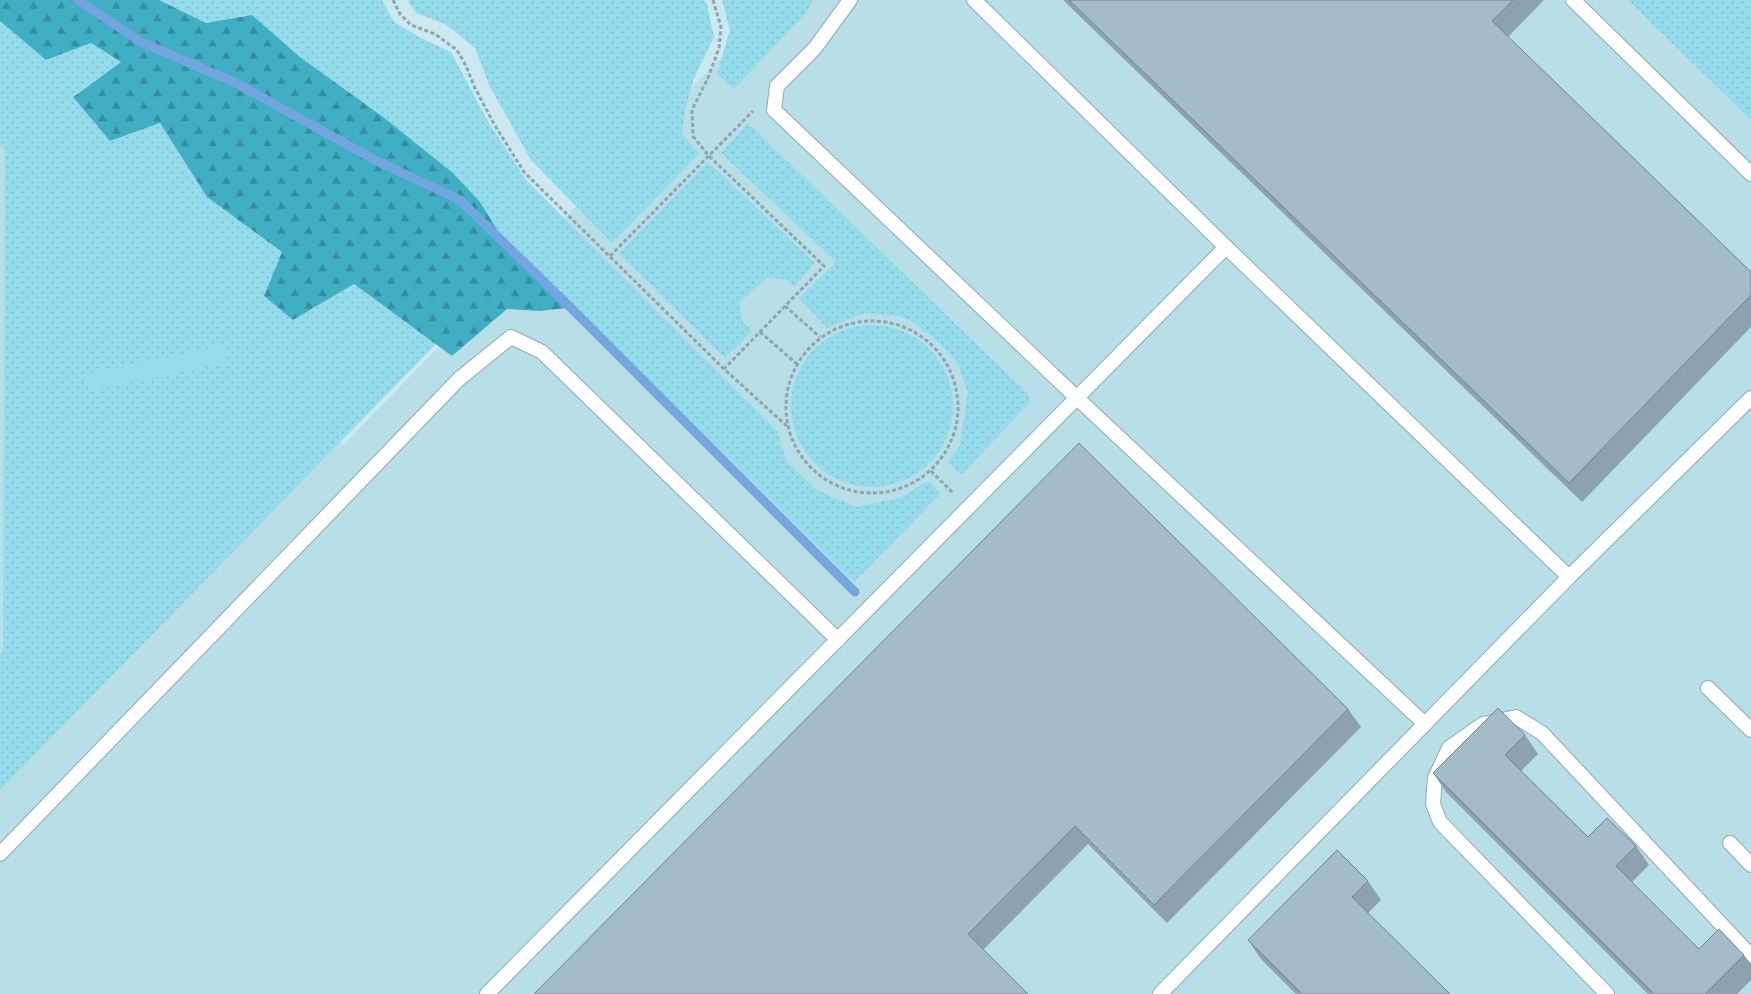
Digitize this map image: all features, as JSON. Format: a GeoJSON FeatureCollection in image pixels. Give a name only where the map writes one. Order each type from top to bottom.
{"type":"FeatureCollection","features":[{"type":"Feature","properties":{"kind":"lane"},"geometry":{"type":"LineString","coordinates":[[850,0],[815,48],[778,86],[774,110],[1077,398],[1425,724]]}},
{"type":"Feature","properties":{"kind":"lane"},"geometry":{"type":"LineString","coordinates":[[974,0],[1226,247],[1569,577]]}},
{"type":"Feature","properties":{"kind":"lane"},"geometry":{"type":"LineString","coordinates":[[1573,0],[1751,174]]}},
{"type":"Feature","properties":{"kind":"lane"},"geometry":{"type":"LineString","coordinates":[[487,994],[1226,247]]}},
{"type":"Feature","properties":{"kind":"lane"},"geometry":{"type":"LineString","coordinates":[[0,854],[458,379],[511,337],[542,352],[838,640]]}},
{"type":"Feature","properties":{"kind":"lane"},"geometry":{"type":"LineString","coordinates":[[1160,994],[1569,577],[1751,398]]}},
{"type":"Feature","properties":{"kind":"lane"},"geometry":{"type":"LineString","coordinates":[[1708,688],[1751,730]]}},
{"type":"Feature","properties":{"kind":"lane"},"geometry":{"type":"LineString","coordinates":[[1607,994],[1440,822],[1433,804],[1435,778],[1449,748],[1483,724],[1516,717],[1542,733],[1751,956]]}},
{"type":"Feature","properties":{"kind":"lane"},"geometry":{"type":"LineString","coordinates":[[1730,843],[1751,865]]}},
{"type":"Feature","properties":{"kind":"path"},"geometry":{"type":"LineString","coordinates":[[393,0],[400,14],[411,25],[435,34],[457,50],[494,124],[524,172],[724,369],[788,427]]}},
{"type":"Feature","properties":{"kind":"path"},"geometry":{"type":"LineString","coordinates":[[713,0],[721,27],[719,48],[708,78],[692,110],[693,136],[708,154],[824,266],[724,369]]}},
{"type":"Feature","properties":{"kind":"path"},"geometry":{"type":"LineString","coordinates":[[610,256],[708,154],[778,86]]}},
{"type":"Feature","properties":{"kind":"path"},"geometry":{"type":"LineString","coordinates":[[786,306],[820,337]]}},
{"type":"Feature","properties":{"kind":"path"},"geometry":{"type":"LineString","coordinates":[[869,320],[895,323],[919,333],[939,351],[953,374],[959,400],[957,426],[947,450],[931,471],[909,485],[884,493],[858,493],[834,485],[813,471],[797,450],[788,427],[785,405],[788,384],[796,364],[820,337],[843,325],[869,320]]}},
{"type":"Feature","properties":{"kind":"path"},"geometry":{"type":"LineString","coordinates":[[760,332],[796,364]]}},
{"type":"Feature","properties":{"kind":"path"},"geometry":{"type":"LineString","coordinates":[[931,471],[968,508]]}},
{"type":"Feature","properties":{"kind":"shaded area"},"geometry":{"type":"Polygon","coordinates":[[[159,0],[382,0],[394,22],[421,38],[451,52],[486,118],[526,180],[777,431],[787,462],[817,490],[855,507],[900,498],[928,481],[941,493],[854,582],[498,231],[480,202],[453,173],[382,117],[300,57],[252,15],[206,23],[159,0]]]}},
{"type":"Feature","properties":{"kind":"shaded area"},"geometry":{"type":"Polygon","coordinates":[[[407,0],[704,0],[707,4],[714,37],[694,78],[685,110],[682,134],[699,154],[612,243],[531,160],[489,85],[475,48],[445,24],[416,13],[407,0]]]}},
{"type":"Feature","properties":{"kind":"shaded area"},"geometry":{"type":"Polygon","coordinates":[[[722,0],[813,0],[806,13],[734,89],[717,74],[730,30],[722,0]]]}},
{"type":"Feature","properties":{"kind":"shaded area"},"geometry":{"type":"Polygon","coordinates":[[[778,0],[1628,0],[1751,120],[1751,994],[0,994],[0,110],[343,445],[778,0]]]}},
{"type":"Feature","properties":{"kind":"shaded area"},"geometry":{"type":"Polygon","coordinates":[[[1628,0],[1751,0],[1751,120],[1628,0]]]}},
{"type":"Feature","properties":{"kind":"shaded area"},"geometry":{"type":"Polygon","coordinates":[[[0,21],[46,60],[91,43],[121,62],[73,96],[110,141],[160,123],[207,197],[282,252],[264,296],[293,320],[354,284],[436,344],[0,790],[0,655],[3,651],[5,150],[0,145],[0,21]]]}},
{"type":"Feature","properties":{"kind":"shaded area"},"geometry":{"type":"Polygon","coordinates":[[[748,123],[1028,394],[1030,402],[961,475],[948,462],[960,445],[968,392],[957,362],[935,339],[910,320],[894,315],[864,313],[827,328],[799,298],[836,262],[721,153],[748,123]]]}},
{"type":"Feature","properties":{"kind":"shaded area"},"geometry":{"type":"Polygon","coordinates":[[[708,162],[815,263],[794,287],[787,280],[767,277],[740,302],[742,321],[752,331],[725,358],[619,253],[708,162]]]}},
{"type":"Feature","properties":{"kind":"shaded area"},"geometry":{"type":"Polygon","coordinates":[[[872,325],[888,327],[903,332],[917,339],[929,349],[939,361],[946,375],[951,390],[953,406],[951,422],[946,437],[939,451],[929,463],[917,473],[903,480],[888,485],[872,487],[856,485],[841,480],[827,473],[815,463],[805,451],[798,437],[793,422],[791,406],[793,390],[798,375],[805,361],[815,349],[827,339],[841,332],[856,327],[872,325]]]}},
{"type":"Feature","properties":{"kind":"shaded area"},"geometry":{"type":"Polygon","coordinates":[[[223,346],[226,363],[89,391],[86,374],[223,346]]]}},
{"type":"Feature","properties":{"kind":"green space"},"geometry":{"type":"Polygon","coordinates":[[[0,0],[159,0],[206,23],[252,15],[300,57],[383,117],[453,173],[480,202],[498,231],[576,307],[540,311],[507,309],[452,356],[354,284],[293,320],[264,296],[282,252],[207,197],[160,123],[110,141],[73,97],[121,62],[91,43],[46,60],[0,21],[0,0]]]}},
{"type":"Feature","properties":{"kind":"building"},"geometry":{"type":"Polygon","coordinates":[[[1069,0],[1513,0],[1492,21],[1751,272],[1751,295],[1569,483],[1069,0]]]}},
{"type":"Feature","properties":{"kind":"building"},"geometry":{"type":"Polygon","coordinates":[[[1079,443],[1348,709],[1154,905],[1075,826],[968,934],[1028,994],[534,994],[1079,443]]]}},
{"type":"Feature","properties":{"kind":"building"},"geometry":{"type":"Polygon","coordinates":[[[1498,708],[1525,735],[1505,755],[1588,837],[1607,818],[1636,846],[1616,866],[1699,949],[1719,929],[1744,955],[1705,994],[1654,994],[1433,773],[1498,708]]]}},
{"type":"Feature","properties":{"kind":"building"},"geometry":{"type":"Polygon","coordinates":[[[1337,850],[1368,881],[1352,897],[1450,994],[1302,994],[1248,940],[1337,850]]]}},
{"type":"Feature","properties":{"kind":"waterway"},"geometry":{"type":"LineString","coordinates":[[78,0],[141,42],[238,84],[375,160],[460,200],[575,312],[855,592]]}}]}
